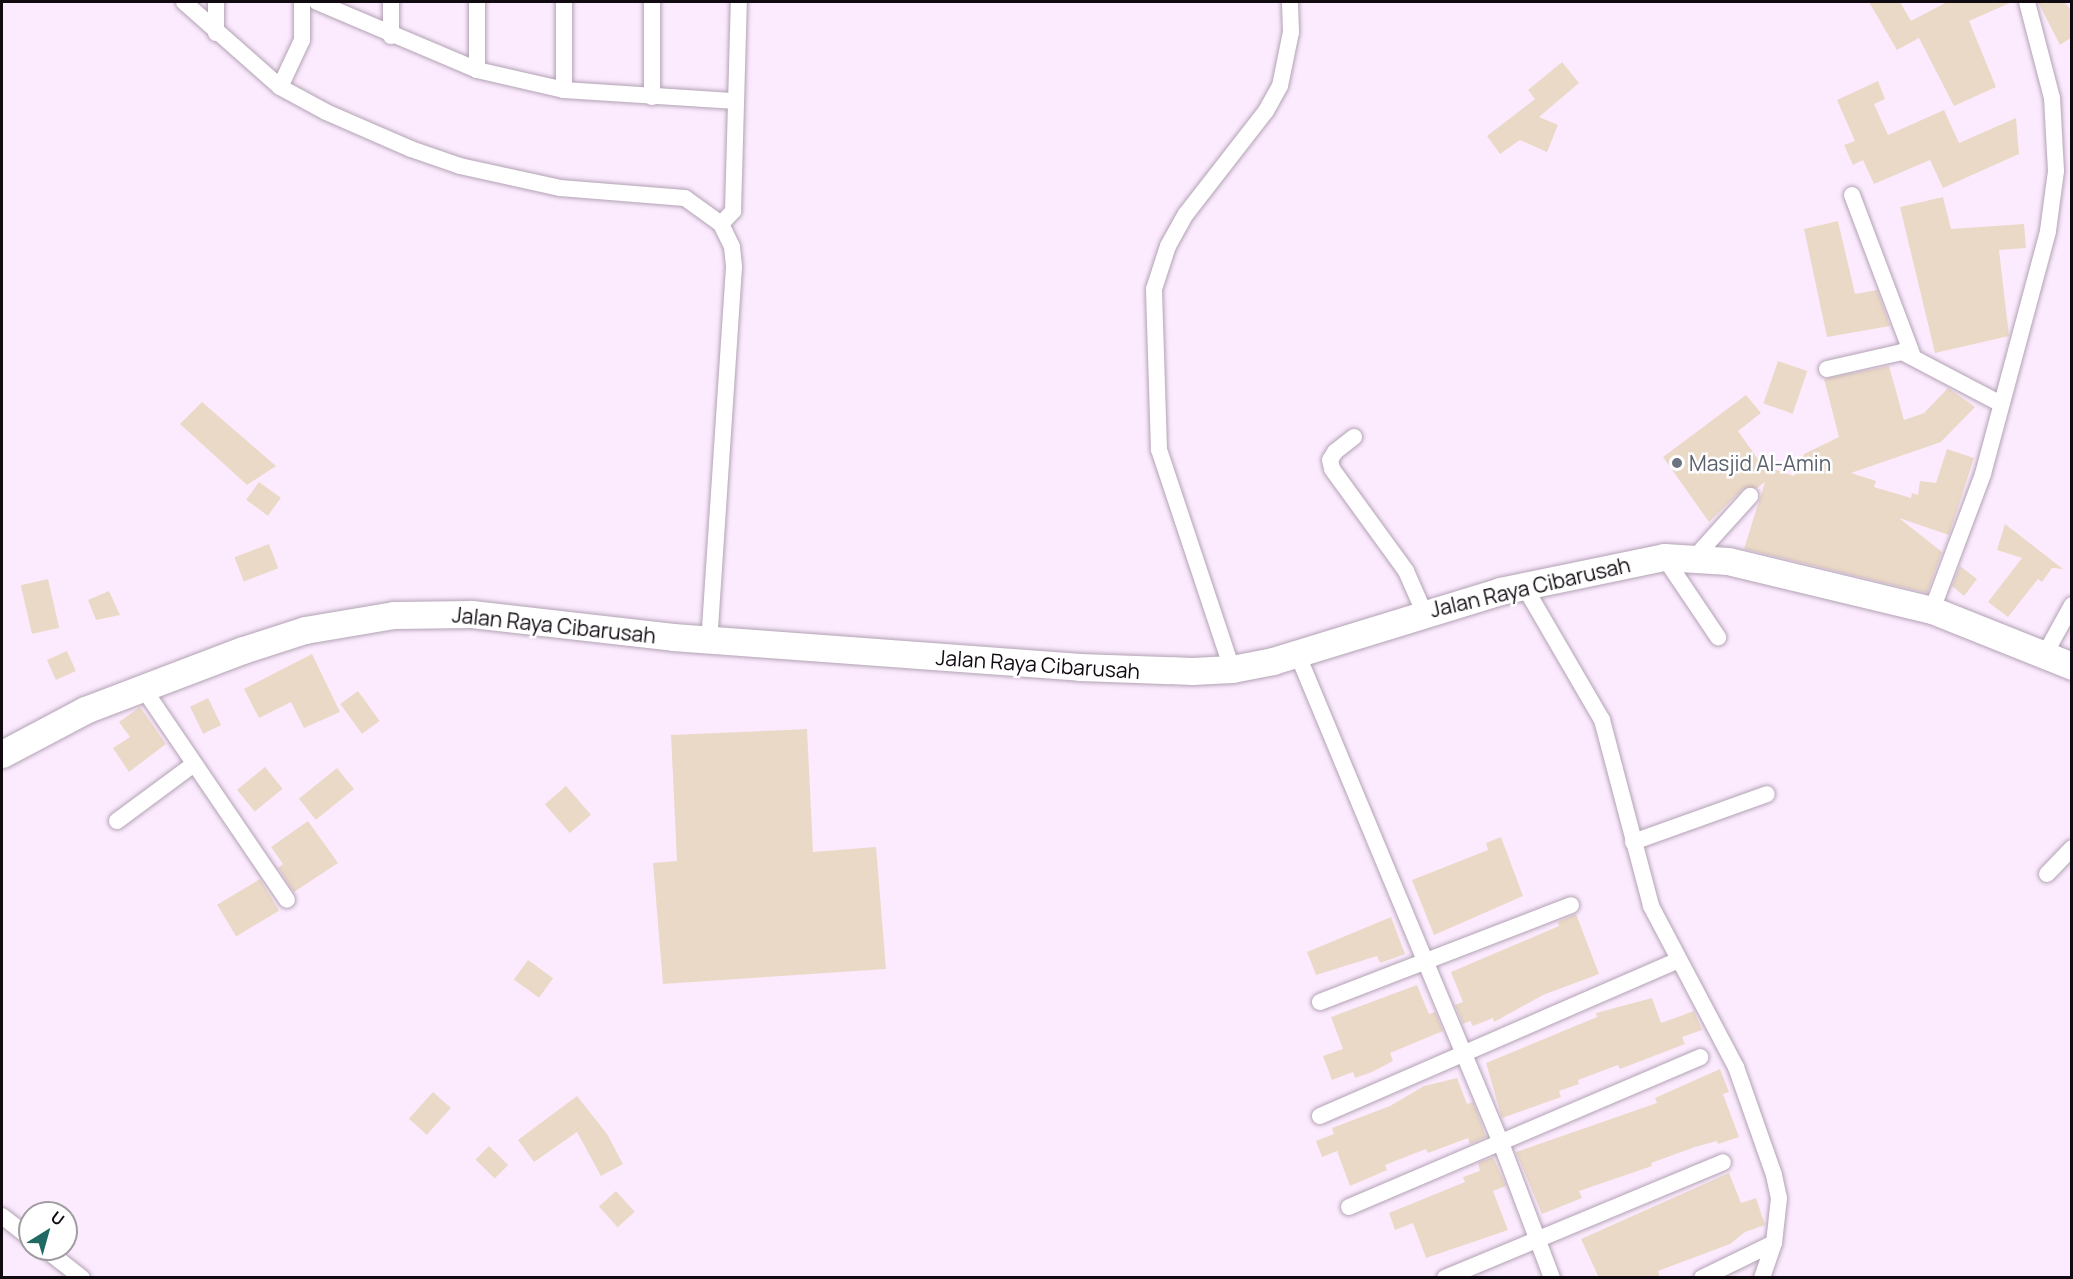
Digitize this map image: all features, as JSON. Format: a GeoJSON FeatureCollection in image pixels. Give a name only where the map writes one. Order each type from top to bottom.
{"type":"FeatureCollection","features":[{"type":"Feature","properties":{"kind":"main road","name":"Jalan Raya Cibarusah"},"geometry":{"type":"LineString","coordinates":[[2,754],[60,721],[143,688],[305,630],[394,615],[471,614],[709,640],[1155,672],[1232,669],[1297,653],[1424,612],[1524,586],[1664,557],[1696,556],[1932,610],[2072,666]]}},
{"type":"Feature","properties":{"kind":"street"},"geometry":{"type":"LineString","coordinates":[[184,2],[216,33],[280,87],[370,132],[460,166],[560,188],[686,198],[721,224],[732,247],[734,267],[709,640]]}},
{"type":"Feature","properties":{"kind":"street"},"geometry":{"type":"LineString","coordinates":[[216,2],[216,33]]}},
{"type":"Feature","properties":{"kind":"street"},"geometry":{"type":"LineString","coordinates":[[280,87],[302,40],[302,2]]}},
{"type":"Feature","properties":{"kind":"street"},"geometry":{"type":"LineString","coordinates":[[318,2],[391,36],[477,70],[564,90],[736,101]]}},
{"type":"Feature","properties":{"kind":"street"},"geometry":{"type":"LineString","coordinates":[[391,2],[391,36]]}},
{"type":"Feature","properties":{"kind":"street"},"geometry":{"type":"LineString","coordinates":[[477,2],[477,70]]}},
{"type":"Feature","properties":{"kind":"street"},"geometry":{"type":"LineString","coordinates":[[564,2],[564,90]]}},
{"type":"Feature","properties":{"kind":"street"},"geometry":{"type":"LineString","coordinates":[[652,2],[652,97]]}},
{"type":"Feature","properties":{"kind":"street"},"geometry":{"type":"LineString","coordinates":[[721,224],[733,211],[739,2]]}},
{"type":"Feature","properties":{"kind":"street"},"geometry":{"type":"LineString","coordinates":[[1232,669],[1159,450],[1154,290],[1168,246],[1186,214],[1266,111],[1280,86],[1291,32],[1290,2]]}},
{"type":"Feature","properties":{"kind":"street"},"geometry":{"type":"LineString","coordinates":[[1932,610],[1983,474],[2048,231],[2056,171],[2052,98],[2028,2]]}},
{"type":"Feature","properties":{"kind":"street"},"geometry":{"type":"LineString","coordinates":[[1852,195],[1912,354]]}},
{"type":"Feature","properties":{"kind":"street"},"geometry":{"type":"LineString","coordinates":[[1827,369],[1893,352],[1912,354],[2001,404]]}},
{"type":"Feature","properties":{"kind":"street"},"geometry":{"type":"LineString","coordinates":[[1354,437],[1335,452],[1330,460],[1332,469],[1406,571],[1424,612]]}},
{"type":"Feature","properties":{"kind":"street"},"geometry":{"type":"LineString","coordinates":[[1696,556],[1750,496]]}},
{"type":"Feature","properties":{"kind":"street"},"geometry":{"type":"LineString","coordinates":[[1664,557],[1718,637]]}},
{"type":"Feature","properties":{"kind":"street"},"geometry":{"type":"LineString","coordinates":[[1524,586],[1602,720],[1651,906],[1677,961],[1736,1067],[1774,1175],[1779,1198],[1774,1244],[1761,1278]]}},
{"type":"Feature","properties":{"kind":"street"},"geometry":{"type":"LineString","coordinates":[[2045,654],[2072,605]]}},
{"type":"Feature","properties":{"kind":"street"},"geometry":{"type":"LineString","coordinates":[[1297,653],[1501,1143],[1552,1278]]}},
{"type":"Feature","properties":{"kind":"street"},"geometry":{"type":"LineString","coordinates":[[143,688],[287,900]]}},
{"type":"Feature","properties":{"kind":"street"},"geometry":{"type":"LineString","coordinates":[[117,821],[194,764]]}},
{"type":"Feature","properties":{"kind":"street"},"geometry":{"type":"LineString","coordinates":[[1633,842],[1767,794]]}},
{"type":"Feature","properties":{"kind":"street"},"geometry":{"type":"LineString","coordinates":[[2048,874],[2072,848]]}},
{"type":"Feature","properties":{"kind":"street"},"geometry":{"type":"LineString","coordinates":[[1320,1002],[1571,905]]}},
{"type":"Feature","properties":{"kind":"street"},"geometry":{"type":"LineString","coordinates":[[1320,1116],[1677,961]]}},
{"type":"Feature","properties":{"kind":"street"},"geometry":{"type":"LineString","coordinates":[[1349,1207],[1700,1057]]}},
{"type":"Feature","properties":{"kind":"street"},"geometry":{"type":"LineString","coordinates":[[1445,1278],[1536,1238],[1723,1162]]}},
{"type":"Feature","properties":{"kind":"street"},"geometry":{"type":"LineString","coordinates":[[2,1216],[18,1229]]}},
{"type":"Feature","properties":{"kind":"street"},"geometry":{"type":"LineString","coordinates":[[1702,1278],[1774,1244]]}},
{"type":"Feature","properties":{"kind":"street"},"geometry":{"type":"LineString","coordinates":[[60,1261],[82,1278]]}},
{"type":"Feature","properties":{"kind":"building"},"geometry":{"type":"Polygon","coordinates":[[[1869,2],[1900,2],[1911,21],[1947,2],[2012,2],[1969,21],[1996,87],[1954,106],[1919,38],[1897,50],[1869,2]]]}},
{"type":"Feature","properties":{"kind":"building"},"geometry":{"type":"Polygon","coordinates":[[[2038,2],[2065,2],[2072,12],[2072,37],[2060,45],[2038,2]]]}},
{"type":"Feature","properties":{"kind":"building"},"geometry":{"type":"Polygon","coordinates":[[[1562,62],[1579,83],[1539,117],[1558,125],[1547,152],[1520,140],[1500,154],[1487,136],[1535,99],[1528,90],[1562,62]]]}},
{"type":"Feature","properties":{"kind":"building"},"geometry":{"type":"Polygon","coordinates":[[[1878,81],[1885,99],[1874,104],[1888,135],[1944,110],[1959,143],[2016,118],[2019,154],[1943,188],[1930,160],[1874,184],[1863,160],[1853,165],[1844,145],[1855,141],[1837,100],[1878,81]]]}},
{"type":"Feature","properties":{"kind":"building"},"geometry":{"type":"Polygon","coordinates":[[[1943,197],[1951,229],[2024,224],[2026,248],[1999,250],[2009,336],[1935,353],[1900,207],[1943,197]]]}},
{"type":"Feature","properties":{"kind":"building"},"geometry":{"type":"Polygon","coordinates":[[[1838,221],[1855,294],[1877,290],[1890,326],[1827,337],[1804,229],[1838,221]]]}},
{"type":"Feature","properties":{"kind":"building"},"geometry":{"type":"Polygon","coordinates":[[[1778,361],[1807,371],[1793,414],[1763,404],[1778,361]]]}},
{"type":"Feature","properties":{"kind":"building"},"geometry":{"type":"Polygon","coordinates":[[[1889,366],[1904,420],[1924,413],[1948,388],[1975,407],[1941,442],[1851,473],[1876,481],[1874,487],[1911,498],[1912,493],[1918,495],[1920,481],[1936,483],[1947,449],[1974,458],[1949,535],[1899,518],[1942,552],[1927,593],[1744,549],[1765,482],[1757,488],[1743,489],[1709,522],[1663,457],[1746,395],[1761,413],[1738,431],[1762,465],[1794,476],[1804,454],[1839,437],[1824,379],[1889,366]]]}},
{"type":"Feature","properties":{"kind":"building"},"geometry":{"type":"Polygon","coordinates":[[[202,402],[276,466],[247,485],[180,424],[202,402]]]}},
{"type":"Feature","properties":{"kind":"building"},"geometry":{"type":"Polygon","coordinates":[[[259,482],[281,498],[268,516],[246,500],[259,482]]]}},
{"type":"Feature","properties":{"kind":"building"},"geometry":{"type":"Polygon","coordinates":[[[2005,524],[2063,569],[2052,568],[2042,582],[2038,579],[2008,617],[1988,602],[2022,558],[1997,550],[2005,524]]]}},
{"type":"Feature","properties":{"kind":"building"},"geometry":{"type":"Polygon","coordinates":[[[269,544],[278,568],[244,582],[234,557],[269,544]]]}},
{"type":"Feature","properties":{"kind":"building"},"geometry":{"type":"Polygon","coordinates":[[[1960,566],[1977,579],[1964,596],[1952,586],[1960,566]]]}},
{"type":"Feature","properties":{"kind":"building"},"geometry":{"type":"Polygon","coordinates":[[[48,579],[59,628],[32,634],[21,585],[48,579]]]}},
{"type":"Feature","properties":{"kind":"building"},"geometry":{"type":"Polygon","coordinates":[[[109,591],[120,615],[96,620],[88,600],[109,591]]]}},
{"type":"Feature","properties":{"kind":"building"},"geometry":{"type":"Polygon","coordinates":[[[67,651],[76,671],[56,680],[47,660],[67,651]]]}},
{"type":"Feature","properties":{"kind":"building"},"geometry":{"type":"Polygon","coordinates":[[[312,654],[340,712],[304,728],[291,702],[259,718],[244,689],[312,654]]]}},
{"type":"Feature","properties":{"kind":"building"},"geometry":{"type":"Polygon","coordinates":[[[358,691],[380,721],[362,734],[340,704],[358,691]]]}},
{"type":"Feature","properties":{"kind":"building"},"geometry":{"type":"Polygon","coordinates":[[[208,698],[221,725],[203,734],[190,707],[208,698]]]}},
{"type":"Feature","properties":{"kind":"building"},"geometry":{"type":"Polygon","coordinates":[[[140,707],[166,744],[129,772],[113,748],[130,737],[119,722],[140,707]]]}},
{"type":"Feature","properties":{"kind":"building"},"geometry":{"type":"Polygon","coordinates":[[[807,729],[813,852],[876,847],[886,969],[663,984],[653,863],[677,861],[671,735],[807,729]]]}},
{"type":"Feature","properties":{"kind":"building"},"geometry":{"type":"Polygon","coordinates":[[[265,767],[283,789],[255,811],[237,790],[265,767]]]}},
{"type":"Feature","properties":{"kind":"building"},"geometry":{"type":"Polygon","coordinates":[[[337,768],[354,789],[316,820],[299,799],[337,768]]]}},
{"type":"Feature","properties":{"kind":"building"},"geometry":{"type":"Polygon","coordinates":[[[566,786],[591,815],[570,833],[545,804],[566,786]]]}},
{"type":"Feature","properties":{"kind":"building"},"geometry":{"type":"Polygon","coordinates":[[[308,821],[338,863],[294,892],[278,868],[283,864],[271,847],[308,821]]]}},
{"type":"Feature","properties":{"kind":"building"},"geometry":{"type":"Polygon","coordinates":[[[1501,837],[1523,896],[1434,935],[1412,880],[1488,850],[1486,843],[1501,837]]]}},
{"type":"Feature","properties":{"kind":"building"},"geometry":{"type":"Polygon","coordinates":[[[260,879],[279,911],[236,936],[217,905],[260,879]]]}},
{"type":"Feature","properties":{"kind":"building"},"geometry":{"type":"Polygon","coordinates":[[[1576,914],[1599,974],[1543,995],[1494,1022],[1493,1018],[1473,1026],[1470,1021],[1463,1024],[1455,1005],[1463,1002],[1451,972],[1559,926],[1558,922],[1576,914]]]}},
{"type":"Feature","properties":{"kind":"building"},"geometry":{"type":"Polygon","coordinates":[[[1391,917],[1405,954],[1380,963],[1377,956],[1316,975],[1307,952],[1391,917]]]}},
{"type":"Feature","properties":{"kind":"building"},"geometry":{"type":"Polygon","coordinates":[[[528,960],[553,978],[539,998],[514,979],[528,960]]]}},
{"type":"Feature","properties":{"kind":"building"},"geometry":{"type":"Polygon","coordinates":[[[1417,985],[1429,1014],[1435,1012],[1443,1031],[1390,1053],[1393,1061],[1372,1072],[1355,1078],[1353,1072],[1332,1080],[1323,1056],[1343,1049],[1331,1017],[1417,985]]]}},
{"type":"Feature","properties":{"kind":"building"},"geometry":{"type":"Polygon","coordinates":[[[1652,998],[1661,1023],[1694,1011],[1702,1030],[1682,1037],[1685,1044],[1620,1069],[1618,1065],[1578,1080],[1579,1084],[1559,1091],[1561,1097],[1502,1118],[1486,1063],[1597,1017],[1596,1013],[1652,998]]]}},
{"type":"Feature","properties":{"kind":"building"},"geometry":{"type":"Polygon","coordinates":[[[1720,1069],[1729,1092],[1723,1094],[1739,1137],[1718,1144],[1717,1141],[1695,1147],[1651,1163],[1652,1166],[1579,1191],[1582,1198],[1542,1214],[1516,1152],[1657,1103],[1655,1098],[1720,1069]]]}},
{"type":"Feature","properties":{"kind":"building"},"geometry":{"type":"Polygon","coordinates":[[[1457,1078],[1467,1104],[1473,1102],[1486,1137],[1470,1144],[1468,1138],[1428,1153],[1426,1149],[1385,1165],[1387,1170],[1350,1186],[1337,1151],[1322,1157],[1316,1141],[1334,1134],[1332,1128],[1390,1106],[1424,1086],[1457,1078]]]}},
{"type":"Feature","properties":{"kind":"building"},"geometry":{"type":"Polygon","coordinates":[[[433,1092],[451,1108],[427,1135],[409,1119],[433,1092]]]}},
{"type":"Feature","properties":{"kind":"building"},"geometry":{"type":"Polygon","coordinates":[[[577,1096],[607,1134],[623,1164],[601,1176],[577,1132],[534,1162],[518,1140],[577,1096]]]}},
{"type":"Feature","properties":{"kind":"building"},"geometry":{"type":"Polygon","coordinates":[[[489,1146],[508,1165],[495,1179],[476,1159],[489,1146]]]}},
{"type":"Feature","properties":{"kind":"building"},"geometry":{"type":"Polygon","coordinates":[[[1493,1157],[1506,1186],[1493,1191],[1508,1230],[1426,1258],[1413,1223],[1395,1230],[1389,1213],[1465,1182],[1463,1177],[1480,1171],[1478,1163],[1493,1157]]]}},
{"type":"Feature","properties":{"kind":"building"},"geometry":{"type":"Polygon","coordinates":[[[1729,1173],[1741,1203],[1756,1198],[1765,1225],[1745,1232],[1730,1244],[1658,1271],[1660,1278],[1599,1278],[1581,1239],[1729,1173]]]}},
{"type":"Feature","properties":{"kind":"building"},"geometry":{"type":"Polygon","coordinates":[[[616,1191],[635,1212],[618,1227],[599,1206],[616,1191]]]}},
{"type":"Feature","properties":{"kind":"place","name":"Masjid Al-Amin"},"geometry":{"type":"Point","coordinates":[1677,463]}}]}
